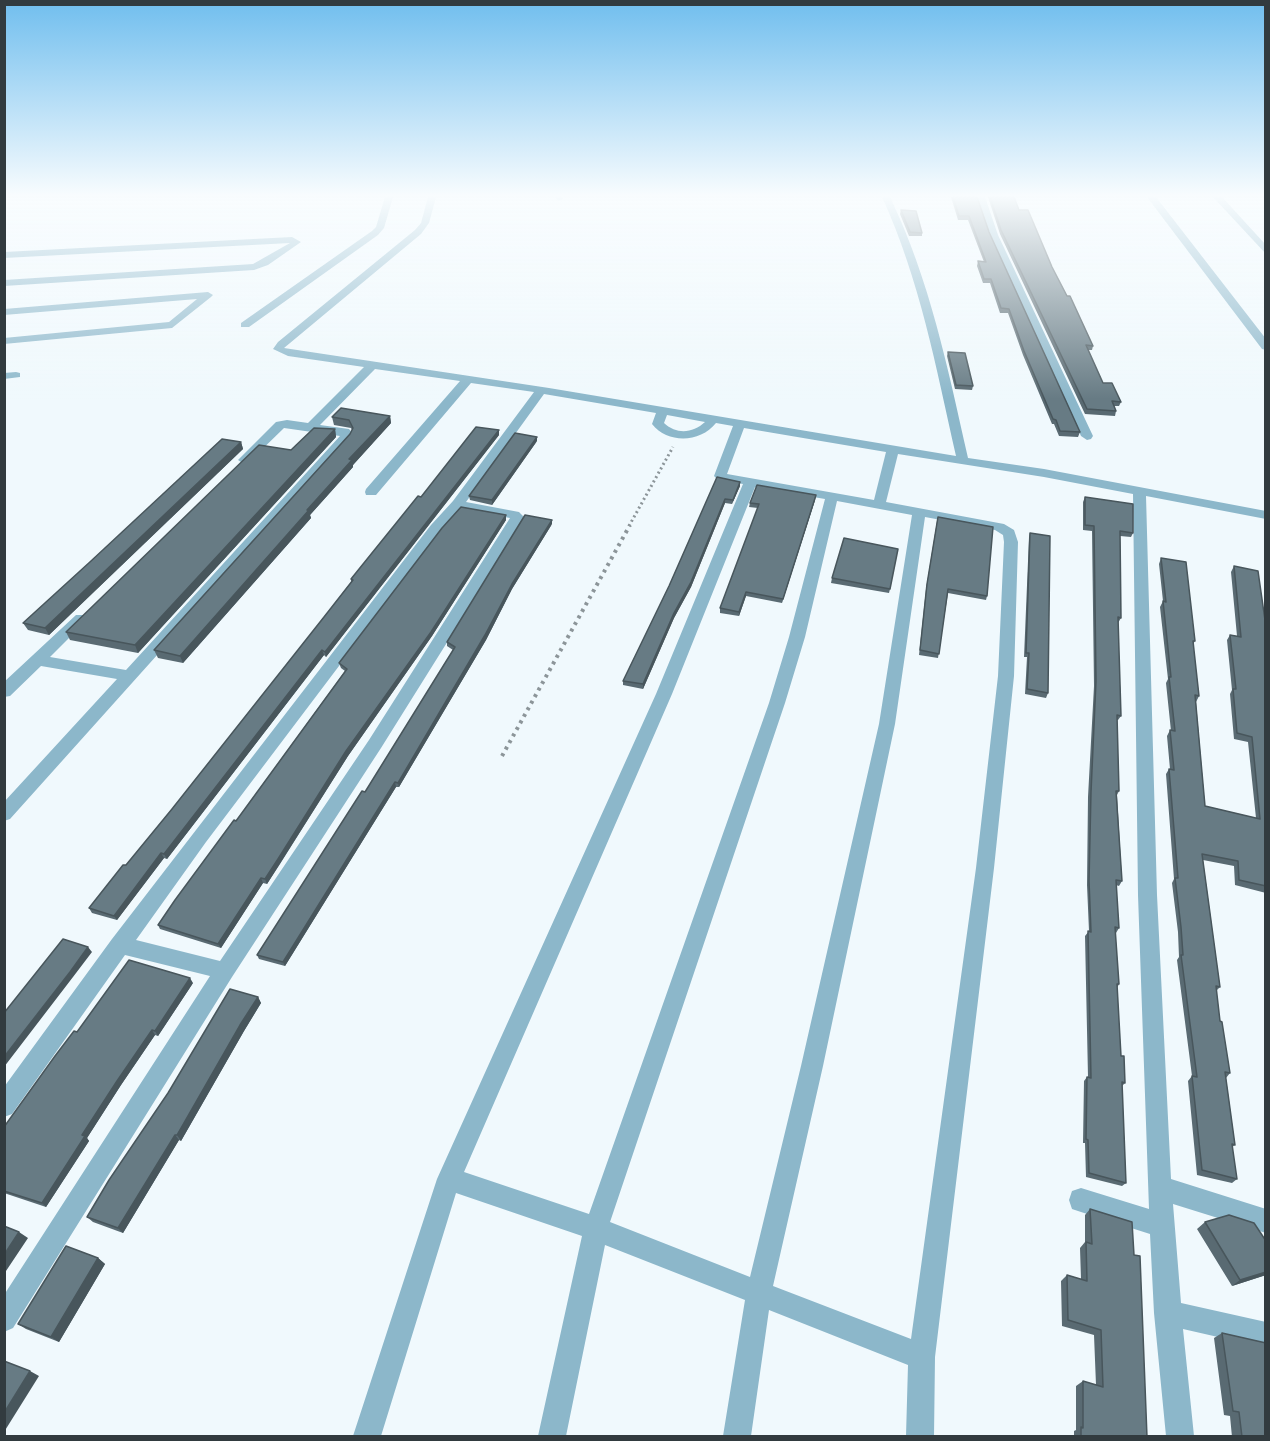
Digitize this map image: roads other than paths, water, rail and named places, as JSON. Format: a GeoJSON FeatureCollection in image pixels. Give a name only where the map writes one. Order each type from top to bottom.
{"type":"FeatureCollection","features":[{"type":"Feature","properties":{"kind":"street"},"geometry":{"type":"LineString","coordinates":[[4,283],[254,267],[262,264]]}},
{"type":"Feature","properties":{"kind":"street"},"geometry":{"type":"LineString","coordinates":[[245,325],[331,264]]}},
{"type":"Feature","properties":{"kind":"street"},"geometry":{"type":"LineString","coordinates":[[379,264],[278,349],[288,353],[542,390],[1139,491],[1266,515]]}},
{"type":"Feature","properties":{"kind":"street"},"geometry":{"type":"LineString","coordinates":[[913,264],[928,310],[963,461]]}},
{"type":"Feature","properties":{"kind":"street"},"geometry":{"type":"LineString","coordinates":[[1008,264],[1087,436]]}},
{"type":"Feature","properties":{"kind":"street"},"geometry":{"type":"LineString","coordinates":[[1203,264],[1266,347]]}},
{"type":"Feature","properties":{"kind":"street"},"geometry":{"type":"LineString","coordinates":[[4,312],[208,295],[172,325],[4,341]]}},
{"type":"Feature","properties":{"kind":"street"},"geometry":{"type":"LineString","coordinates":[[311,427],[374,364]]}},
{"type":"Feature","properties":{"kind":"street"},"geometry":{"type":"LineString","coordinates":[[371,492],[468,379]]}},
{"type":"Feature","properties":{"kind":"street"},"geometry":{"type":"LineString","coordinates":[[4,1106],[119,945],[430,536],[458,504],[542,390]]}},
{"type":"Feature","properties":{"kind":"street"},"geometry":{"type":"LineString","coordinates":[[662,411],[658,424],[666,431],[680,435],[701,432],[713,420]]}},
{"type":"Feature","properties":{"kind":"street"},"geometry":{"type":"LineString","coordinates":[[740,424],[720,476],[999,528],[1009,533],[1011,542],[1006,676],[985,868],[922,1357],[920,1437]]}},
{"type":"Feature","properties":{"kind":"street"},"geometry":{"type":"LineString","coordinates":[[4,814],[347,434],[311,427],[280,425],[235,468]]}},
{"type":"Feature","properties":{"kind":"street"},"geometry":{"type":"LineString","coordinates":[[879,505],[892,450]]}},
{"type":"Feature","properties":{"kind":"street"},"geometry":{"type":"LineString","coordinates":[[367,1437],[449,1179],[664,694],[750,482]]}},
{"type":"Feature","properties":{"kind":"street"},"geometry":{"type":"LineString","coordinates":[[1139,491],[1148,916],[1167,1313],[1180,1437]]}},
{"type":"Feature","properties":{"kind":"street"},"geometry":{"type":"LineString","coordinates":[[552,1437],[596,1230],[777,703],[797,637],[832,497]]}},
{"type":"Feature","properties":{"kind":"street"},"geometry":{"type":"LineString","coordinates":[[4,1319],[225,971],[375,744],[516,521],[517,517],[514,515],[458,504]]}},
{"type":"Feature","properties":{"kind":"street"},"geometry":{"type":"LineString","coordinates":[[737,1437],[759,1293],[812,1066],[886,724],[919,512]]}},
{"type":"Feature","properties":{"kind":"street"},"geometry":{"type":"LineString","coordinates":[[4,692],[89,610]]}},
{"type":"Feature","properties":{"kind":"street"},"geometry":{"type":"LineString","coordinates":[[38,660],[130,676]]}},
{"type":"Feature","properties":{"kind":"street"},"geometry":{"type":"LineString","coordinates":[[119,945],[225,971]]}},
{"type":"Feature","properties":{"kind":"street"},"geometry":{"type":"LineString","coordinates":[[449,1179],[596,1230],[922,1357]]}},
{"type":"Feature","properties":{"kind":"street"},"geometry":{"type":"LineString","coordinates":[[1160,1188],[1266,1221]]}},
{"type":"Feature","properties":{"kind":"street"},"geometry":{"type":"LineString","coordinates":[[1081,1200],[1162,1225]]}},
{"type":"Feature","properties":{"kind":"street"},"geometry":{"type":"LineString","coordinates":[[1167,1313],[1266,1335]]}}]}
